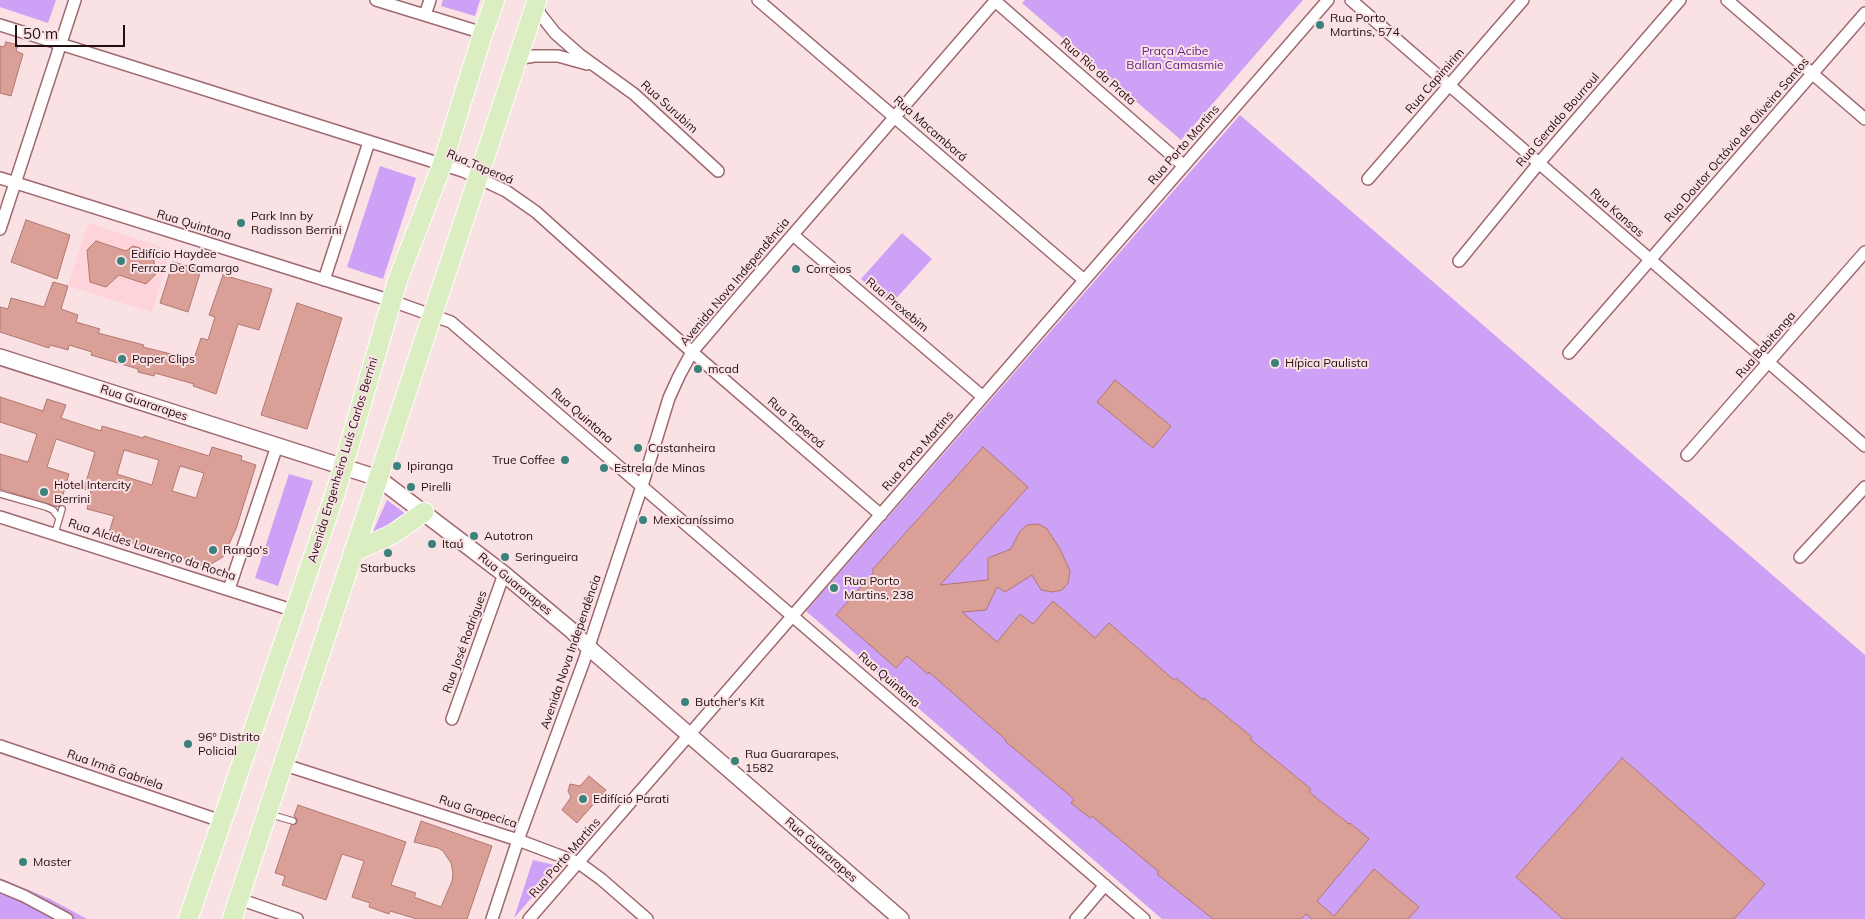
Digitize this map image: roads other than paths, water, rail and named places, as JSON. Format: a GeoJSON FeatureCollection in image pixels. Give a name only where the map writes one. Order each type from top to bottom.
{"type":"FeatureCollection","features":[{"type":"Feature","properties":{"kind":"main road","name":"Avenida Engenheiro Luís Carlos Berrini"},"geometry":{"type":"LineString","coordinates":[[188,919],[344,466],[398,279],[442,165],[495,0]]}},
{"type":"Feature","properties":{"kind":"main road"},"geometry":{"type":"LineString","coordinates":[[232,919],[282,764],[479,179],[536,2]]}},
{"type":"Feature","properties":{"kind":"main road"},"geometry":{"type":"LineString","coordinates":[[353,552],[393,534],[424,512]]}},
{"type":"Feature","properties":{"kind":"street"},"geometry":{"type":"LineString","coordinates":[[0,229],[75,0]]}},
{"type":"Feature","properties":{"kind":"street"},"geometry":{"type":"LineString","coordinates":[[376,0],[483,33]]}},
{"type":"Feature","properties":{"kind":"street"},"geometry":{"type":"LineString","coordinates":[[425,15],[430,0]]}},
{"type":"Feature","properties":{"kind":"street","name":"Rua Macambará"},"geometry":{"type":"LineString","coordinates":[[758,0],[1084,280]]}},
{"type":"Feature","properties":{"kind":"street","name":"Avenida Nova Independência"},"geometry":{"type":"LineString","coordinates":[[492,919],[518,840],[588,647],[642,486],[669,398],[692,352],[995,0]]}},
{"type":"Feature","properties":{"kind":"street","name":"Rua Rio da Prata"},"geometry":{"type":"LineString","coordinates":[[995,0],[1184,166]]}},
{"type":"Feature","properties":{"kind":"street","name":"Rua Porto Martins"},"geometry":{"type":"LineString","coordinates":[[529,919],[1328,0]]}},
{"type":"Feature","properties":{"kind":"street","name":"Rua Kansas"},"geometry":{"type":"LineString","coordinates":[[1351,0],[1865,446]]}},
{"type":"Feature","properties":{"kind":"street","name":"Rua Capimirim"},"geometry":{"type":"LineString","coordinates":[[1368,179],[1523,0]]}},
{"type":"Feature","properties":{"kind":"street","name":"Rua Geraldo Bourroul"},"geometry":{"type":"LineString","coordinates":[[1459,261],[1539,163],[1680,0]]}},
{"type":"Feature","properties":{"kind":"street"},"geometry":{"type":"LineString","coordinates":[[1727,0],[1865,118]]}},
{"type":"Feature","properties":{"kind":"street","name":"Rua Surubim"},"geometry":{"type":"LineString","coordinates":[[536,2],[546,24],[598,69],[634,94],[718,171]]}},
{"type":"Feature","properties":{"kind":"street","name":"Rua Doutor Octávio de Oliveira Santos"},"geometry":{"type":"LineString","coordinates":[[1570,353],[1865,13]]}},
{"type":"Feature","properties":{"kind":"street","name":"Rua Taperoá"},"geometry":{"type":"LineString","coordinates":[[0,25],[442,165],[506,191],[536,212],[692,352],[881,515]]}},
{"type":"Feature","properties":{"kind":"street","name":"Rua Surubim"},"geometry":{"type":"LineString","coordinates":[[517,59],[534,56],[558,56],[598,69]]}},
{"type":"Feature","properties":{"kind":"street"},"geometry":{"type":"LineString","coordinates":[[324,280],[370,142]]}},
{"type":"Feature","properties":{"kind":"street","name":"Rua Quintana"},"geometry":{"type":"LineString","coordinates":[[0,178],[392,301],[451,322],[1144,919]]}},
{"type":"Feature","properties":{"kind":"street","name":"Rua Prexebim"},"geometry":{"type":"LineString","coordinates":[[793,235],[983,397]]}},
{"type":"Feature","properties":{"kind":"street","name":"Rua Babitonga"},"geometry":{"type":"LineString","coordinates":[[1687,455],[1865,252]]}},
{"type":"Feature","properties":{"kind":"street","name":"Rua Guararapes"},"geometry":{"type":"LineString","coordinates":[[0,357],[378,478],[504,574],[571,630],[588,647],[901,919]]}},
{"type":"Feature","properties":{"kind":"street"},"geometry":{"type":"LineString","coordinates":[[229,589],[277,446]]}},
{"type":"Feature","properties":{"kind":"street"},"geometry":{"type":"LineString","coordinates":[[1800,557],[1865,487]]}},
{"type":"Feature","properties":{"kind":"street","name":"Rua Alcides Lourenço da Rocha"},"geometry":{"type":"LineString","coordinates":[[0,517],[295,610]]}},
{"type":"Feature","properties":{"kind":"street","name":"Rua José Rodrigues"},"geometry":{"type":"LineString","coordinates":[[452,719],[504,574]]}},
{"type":"Feature","properties":{"kind":"street","name":"Rua Irmã Gabriela"},"geometry":{"type":"LineString","coordinates":[[0,746],[221,821]]}},
{"type":"Feature","properties":{"kind":"street","name":"Rua Grapecica"},"geometry":{"type":"LineString","coordinates":[[282,764],[518,840],[579,863],[601,879],[647,919]]}},
{"type":"Feature","properties":{"kind":"street"},"geometry":{"type":"LineString","coordinates":[[1076,919],[1105,885]]}},
{"type":"Feature","properties":{"kind":"street"},"geometry":{"type":"LineString","coordinates":[[0,886],[24,896],[67,919]]}},
{"type":"Feature","properties":{"kind":"street"},"geometry":{"type":"LineString","coordinates":[[239,899],[297,919]]}},
{"type":"Feature","properties":{"kind":"lane"},"geometry":{"type":"LineString","coordinates":[[0,494],[46,507],[53,510],[59,518]]}},
{"type":"Feature","properties":{"kind":"lane"},"geometry":{"type":"LineString","coordinates":[[55,533],[62,510]]}},
{"type":"Feature","properties":{"kind":"lane"},"geometry":{"type":"LineString","coordinates":[[267,813],[293,821]]}},
{"type":"Feature","properties":{"kind":"place","name":"Rua Porto Martins, 574"},"geometry":{"type":"Point","coordinates":[1320,25]}},
{"type":"Feature","properties":{"kind":"place","name":"Park Inn by Radisson Berrini"},"geometry":{"type":"Point","coordinates":[241,223]}},
{"type":"Feature","properties":{"kind":"place","name":"Edifício Haydee Ferraz De Camargo"},"geometry":{"type":"Point","coordinates":[121,261]}},
{"type":"Feature","properties":{"kind":"place","name":"Correios"},"geometry":{"type":"Point","coordinates":[796,269]}},
{"type":"Feature","properties":{"kind":"place","name":"Paper Clips"},"geometry":{"type":"Point","coordinates":[122,359]}},
{"type":"Feature","properties":{"kind":"place","name":"Hípica Paulista"},"geometry":{"type":"Point","coordinates":[1275,363]}},
{"type":"Feature","properties":{"kind":"place","name":"mcad"},"geometry":{"type":"Point","coordinates":[698,369]}},
{"type":"Feature","properties":{"kind":"place","name":"Castanheira"},"geometry":{"type":"Point","coordinates":[638,448]}},
{"type":"Feature","properties":{"kind":"place","name":"True Coffee"},"geometry":{"type":"Point","coordinates":[565,460]}},
{"type":"Feature","properties":{"kind":"place","name":"Ipiranga"},"geometry":{"type":"Point","coordinates":[397,466]}},
{"type":"Feature","properties":{"kind":"place","name":"Estrela de Minas"},"geometry":{"type":"Point","coordinates":[604,468]}},
{"type":"Feature","properties":{"kind":"place","name":"Pirelli"},"geometry":{"type":"Point","coordinates":[411,487]}},
{"type":"Feature","properties":{"kind":"place","name":"Hotel Intercity Berrini"},"geometry":{"type":"Point","coordinates":[44,492]}},
{"type":"Feature","properties":{"kind":"place","name":"Mexicaníssimo"},"geometry":{"type":"Point","coordinates":[643,520]}},
{"type":"Feature","properties":{"kind":"place","name":"Autotron"},"geometry":{"type":"Point","coordinates":[474,536]}},
{"type":"Feature","properties":{"kind":"place","name":"Itaú"},"geometry":{"type":"Point","coordinates":[432,544]}},
{"type":"Feature","properties":{"kind":"place","name":"Rango's"},"geometry":{"type":"Point","coordinates":[213,550]}},
{"type":"Feature","properties":{"kind":"place","name":"Starbucks"},"geometry":{"type":"Point","coordinates":[388,553]}},
{"type":"Feature","properties":{"kind":"place","name":"Seringueira"},"geometry":{"type":"Point","coordinates":[505,557]}},
{"type":"Feature","properties":{"kind":"place","name":"Rua Porto Martins, 238"},"geometry":{"type":"Point","coordinates":[834,588]}},
{"type":"Feature","properties":{"kind":"place","name":"Butcher's Kit"},"geometry":{"type":"Point","coordinates":[685,702]}},
{"type":"Feature","properties":{"kind":"place","name":"96º Distrito Policial"},"geometry":{"type":"Point","coordinates":[188,744]}},
{"type":"Feature","properties":{"kind":"place","name":"Rua Guararapes, 1582"},"geometry":{"type":"Point","coordinates":[735,761]}},
{"type":"Feature","properties":{"kind":"place","name":"Edifício Parati"},"geometry":{"type":"Point","coordinates":[583,799]}},
{"type":"Feature","properties":{"kind":"place","name":"Master"},"geometry":{"type":"Point","coordinates":[23,862]}},
{"type":"Feature","properties":{"kind":"park label","name":"Praça Acibe Ballan Camasmie"},"geometry":{"type":"Point","coordinates":[1175,58]}}]}
